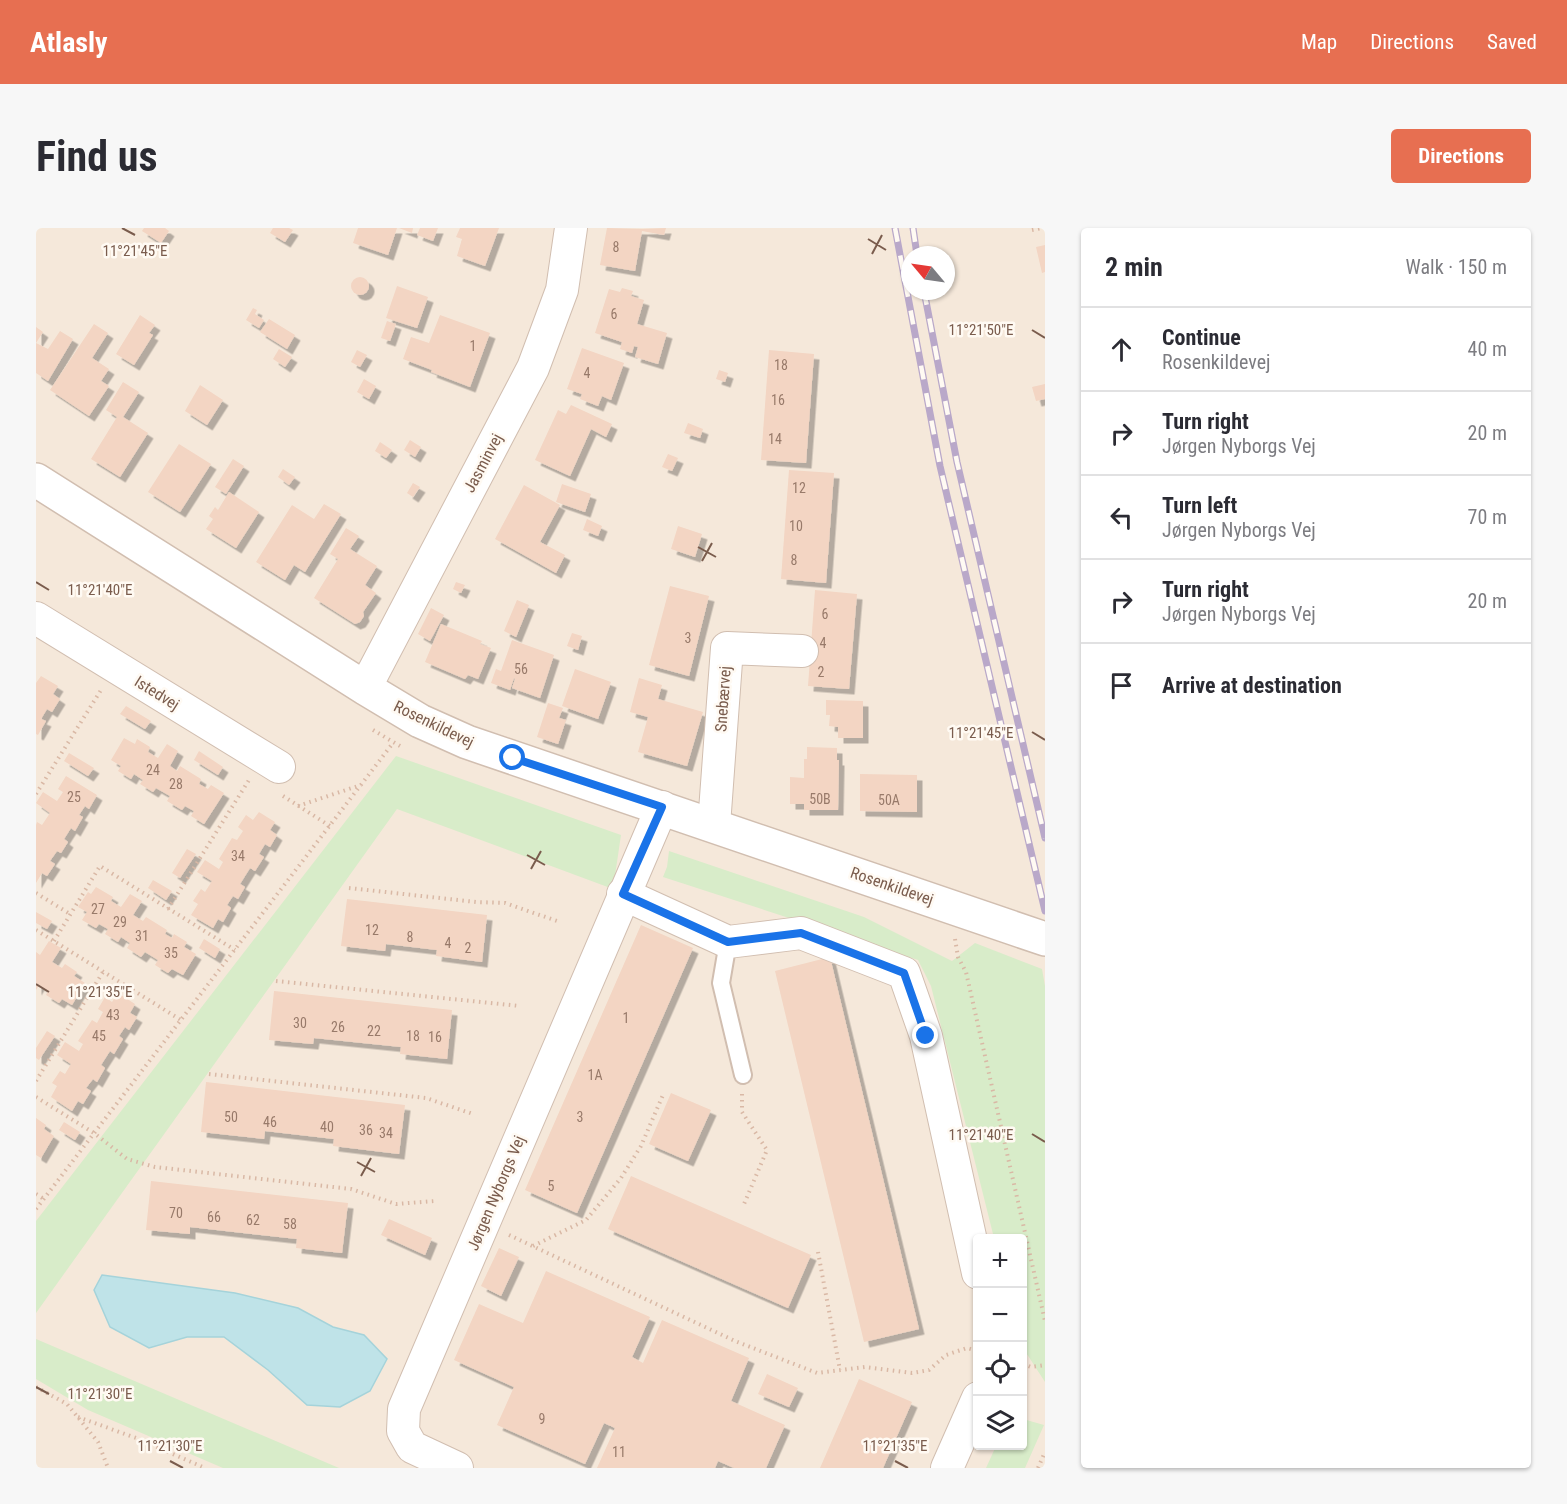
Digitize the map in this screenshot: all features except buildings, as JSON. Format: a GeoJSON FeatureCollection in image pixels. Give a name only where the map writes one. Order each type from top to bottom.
{"type":"FeatureCollection","features":[{"type":"Feature","properties":{"kind":"street","name":"Jasminvej"},"geometry":{"type":"LineString","coordinates":[[365,688],[533,369],[562,290],[571,228]]}},
{"type":"Feature","properties":{"kind":"street","name":"Rosenkildevej"},"geometry":{"type":"LineString","coordinates":[[36,480],[420,721],[467,742],[714,825],[962,924],[1045,939]]}},
{"type":"Feature","properties":{"kind":"street","name":"Istedvej"},"geometry":{"type":"LineString","coordinates":[[36,618],[271,763]]}},
{"type":"Feature","properties":{"kind":"street","name":"Snebærvej"},"geometry":{"type":"LineString","coordinates":[[714,825],[727,648],[802,651]]}},
{"type":"Feature","properties":{"kind":"street","name":"Jørgen Nyborgs Vej"},"geometry":{"type":"LineString","coordinates":[[457,1468],[412,1448],[403,1431],[404,1409],[662,807]]}},
{"type":"Feature","properties":{"kind":"street"},"geometry":{"type":"LineString","coordinates":[[623,894],[728,942],[801,933],[904,973],[926,1036],[973,1250]]}},
{"type":"Feature","properties":{"kind":"street"},"geometry":{"type":"LineString","coordinates":[[947,1468],[973,1409]]}},
{"type":"Feature","properties":{"kind":"lane"},"geometry":{"type":"LineString","coordinates":[[728,942],[721,983],[743,1075]]}},
{"type":"Feature","properties":{"kind":"path"},"geometry":{"type":"LineString","coordinates":[[1032,230],[1042,228]]}},
{"type":"Feature","properties":{"kind":"path"},"geometry":{"type":"LineString","coordinates":[[36,794],[115,666]]}},
{"type":"Feature","properties":{"kind":"path"},"geometry":{"type":"LineString","coordinates":[[36,1209],[393,743]]}},
{"type":"Feature","properties":{"kind":"path"},"geometry":{"type":"LineString","coordinates":[[271,763],[276,792],[330,826]]}},
{"type":"Feature","properties":{"kind":"path"},"geometry":{"type":"LineString","coordinates":[[168,909],[271,763]]}},
{"type":"Feature","properties":{"kind":"path"},"geometry":{"type":"LineString","coordinates":[[298,806],[362,785]]}},
{"type":"Feature","properties":{"kind":"path"},"geometry":{"type":"LineString","coordinates":[[54,941],[100,866],[235,950]]}},
{"type":"Feature","properties":{"kind":"path"},"geometry":{"type":"LineString","coordinates":[[349,888],[505,903],[557,921]]}},
{"type":"Feature","properties":{"kind":"path"},"geometry":{"type":"LineString","coordinates":[[36,893],[70,914]]}},
{"type":"Feature","properties":{"kind":"path"},"geometry":{"type":"LineString","coordinates":[[962,924],[958,957],[966,972],[1045,1321]]}},
{"type":"Feature","properties":{"kind":"path"},"geometry":{"type":"LineString","coordinates":[[36,930],[180,1020]]}},
{"type":"Feature","properties":{"kind":"path"},"geometry":{"type":"LineString","coordinates":[[36,1080],[103,972]]}},
{"type":"Feature","properties":{"kind":"path"},"geometry":{"type":"LineString","coordinates":[[276,981],[520,1006]]}},
{"type":"Feature","properties":{"kind":"path"},"geometry":{"type":"LineString","coordinates":[[209,1074],[426,1098],[473,1114]]}},
{"type":"Feature","properties":{"kind":"path"},"geometry":{"type":"LineString","coordinates":[[743,1075],[742,1112],[767,1150],[744,1204]]}},
{"type":"Feature","properties":{"kind":"path"},"geometry":{"type":"LineString","coordinates":[[532,1246],[586,1220],[621,1178],[641,1146],[663,1095]]}},
{"type":"Feature","properties":{"kind":"path"},"geometry":{"type":"LineString","coordinates":[[36,1097],[94,1133],[127,1159],[155,1167],[351,1189],[396,1204],[435,1201]]}},
{"type":"Feature","properties":{"kind":"path"},"geometry":{"type":"LineString","coordinates":[[36,1194],[44,1199]]}},
{"type":"Feature","properties":{"kind":"path"},"geometry":{"type":"LineString","coordinates":[[483,1223],[735,1341],[817,1373],[865,1367],[912,1372],[929,1370],[946,1355],[967,1348],[973,1350]]}},
{"type":"Feature","properties":{"kind":"path"},"geometry":{"type":"LineString","coordinates":[[818,1252],[840,1370]]}},
{"type":"Feature","properties":{"kind":"path"},"geometry":{"type":"LineString","coordinates":[[1027,1366],[1045,1365]]}},
{"type":"Feature","properties":{"kind":"path"},"geometry":{"type":"LineString","coordinates":[[36,1387],[67,1404],[98,1442],[108,1468]]}},
{"type":"Feature","properties":{"kind":"path"},"geometry":{"type":"LineString","coordinates":[[78,1417],[136,1438],[205,1468]]}},
{"type":"Feature","properties":{"kind":"path"},"geometry":{"type":"LineString","coordinates":[[1038,1468],[1045,1452]]}},
{"type":"Feature","properties":{"kind":"shaded area"},"geometry":{"type":"Polygon","coordinates":[[[36,228],[1045,228],[1045,1468],[36,1468],[36,228]]]}},
{"type":"Feature","properties":{"kind":"green space"},"geometry":{"type":"Polygon","coordinates":[[[396,756],[621,835],[613,889],[397,809],[36,1313],[36,1221],[396,756]]]}},
{"type":"Feature","properties":{"kind":"green space"},"geometry":{"type":"Polygon","coordinates":[[[669,851],[864,917],[952,961],[975,943],[1042,969],[1045,986],[1045,1382],[1027,1354],[1027,1234],[993,1234],[931,986],[918,960],[663,877],[669,851]]]}},
{"type":"Feature","properties":{"kind":"green space"},"geometry":{"type":"Polygon","coordinates":[[[36,1339],[339,1468],[223,1468],[88,1410],[36,1379],[36,1339]]]}},
{"type":"Feature","properties":{"kind":"green space"},"geometry":{"type":"Polygon","coordinates":[[[1027,1420],[1044,1425],[1025,1468],[986,1468],[994,1450],[1027,1450],[1027,1420]]]}},
{"type":"Feature","properties":{"kind":"water"},"geometry":{"type":"Polygon","coordinates":[[[102,1275],[235,1293],[298,1308],[333,1327],[364,1335],[387,1359],[370,1391],[340,1407],[307,1405],[268,1370],[224,1337],[187,1337],[149,1348],[110,1327],[94,1290],[102,1275]]]}},
{"type":"Feature","properties":{"kind":"railway"},"geometry":{"type":"LineString","coordinates":[[895,228],[940,466],[1045,911]]}},
{"type":"Feature","properties":{"kind":"railway"},"geometry":{"type":"LineString","coordinates":[[913,228],[916,246]]}},
{"type":"Feature","properties":{"kind":"railway"},"geometry":{"type":"LineString","coordinates":[[926,300],[957,462],[1045,838]]}},
{"type":"Feature","properties":{"kind":"route"},"geometry":{"type":"LineString","coordinates":[[513,758],[662,807],[623,894],[728,942],[801,933],[904,973],[926,1036]]}}]}
